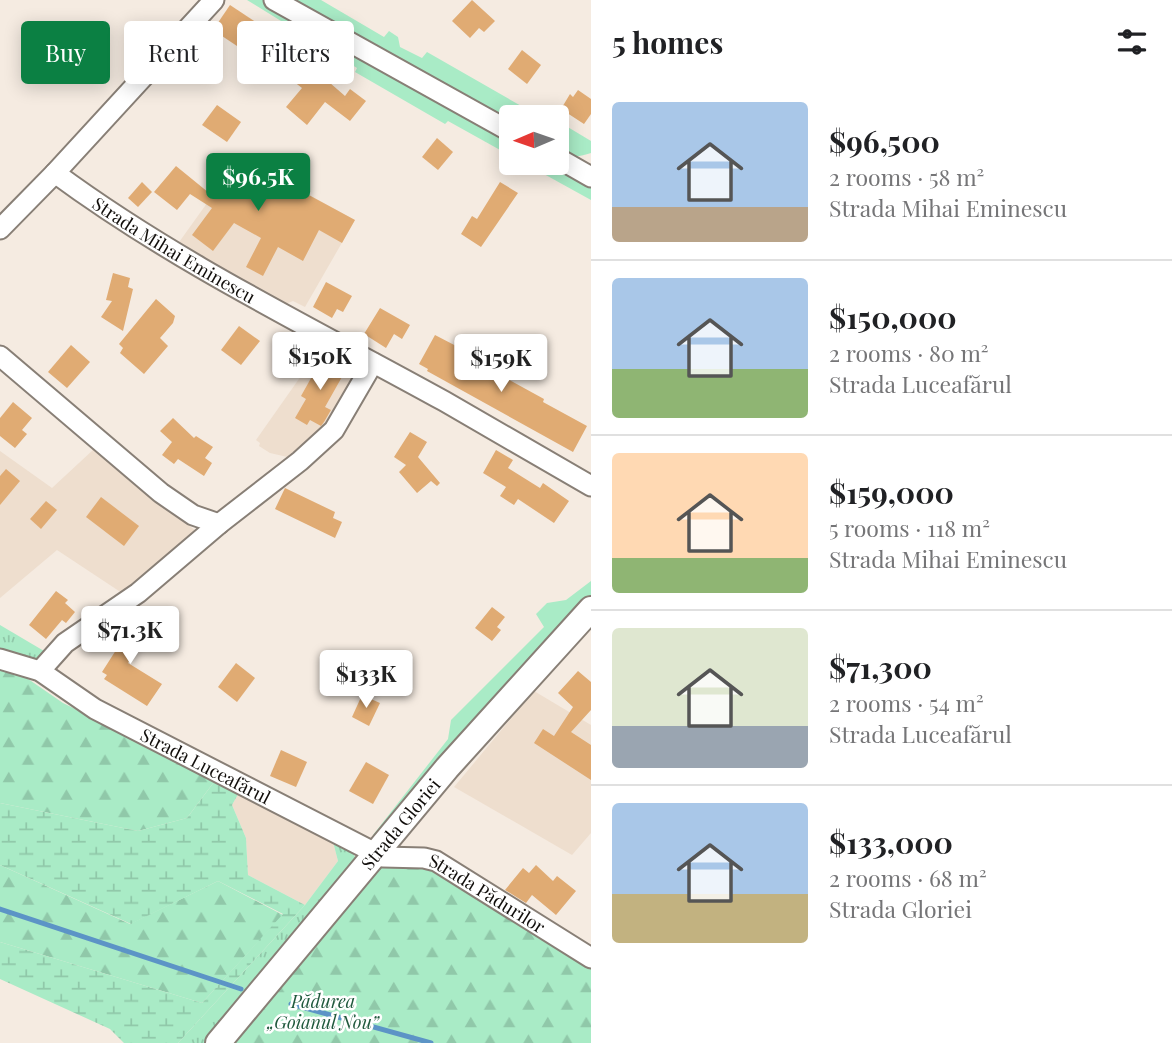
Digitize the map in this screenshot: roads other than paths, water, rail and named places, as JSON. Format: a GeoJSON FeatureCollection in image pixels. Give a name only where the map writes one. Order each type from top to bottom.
{"type":"FeatureCollection","features":[{"type":"Feature","properties":{"kind":"street"},"geometry":{"type":"LineString","coordinates":[[0,229],[214,0]]}},
{"type":"Feature","properties":{"kind":"street"},"geometry":{"type":"LineString","coordinates":[[274,0],[499,125]]}},
{"type":"Feature","properties":{"kind":"street"},"geometry":{"type":"LineString","coordinates":[[569,165],[591,177]]}},
{"type":"Feature","properties":{"kind":"street","name":"Strada Mihai Eminescu"},"geometry":{"type":"LineString","coordinates":[[55,173],[163,247],[591,486]]}},
{"type":"Feature","properties":{"kind":"street"},"geometry":{"type":"LineString","coordinates":[[0,356],[161,493],[193,514],[219,524]]}},
{"type":"Feature","properties":{"kind":"street"},"geometry":{"type":"LineString","coordinates":[[40,671],[65,643],[138,593],[334,430],[373,363]]}},
{"type":"Feature","properties":{"kind":"street","name":"Strada Gloriei"},"geometry":{"type":"LineString","coordinates":[[218,1043],[375,853],[509,697],[591,609]]}},
{"type":"Feature","properties":{"kind":"street","name":"Strada Luceafărul"},"geometry":{"type":"LineString","coordinates":[[0,659],[40,671],[95,709],[375,853]]}},
{"type":"Feature","properties":{"kind":"street","name":"Strada Pădurilor"},"geometry":{"type":"LineString","coordinates":[[375,853],[383,857],[436,861],[591,958]]}},
{"type":"Feature","properties":{"kind":"waterway"},"geometry":{"type":"LineString","coordinates":[[0,909],[241,989]]}},
{"type":"Feature","properties":{"kind":"waterway"},"geometry":{"type":"LineString","coordinates":[[291,1004],[431,1043]]}},
{"type":"Feature","properties":{"kind":"park label","name":"Pădurea „Goianul Nou”"},"geometry":{"type":"Point","coordinates":[323,1011]}}]}
